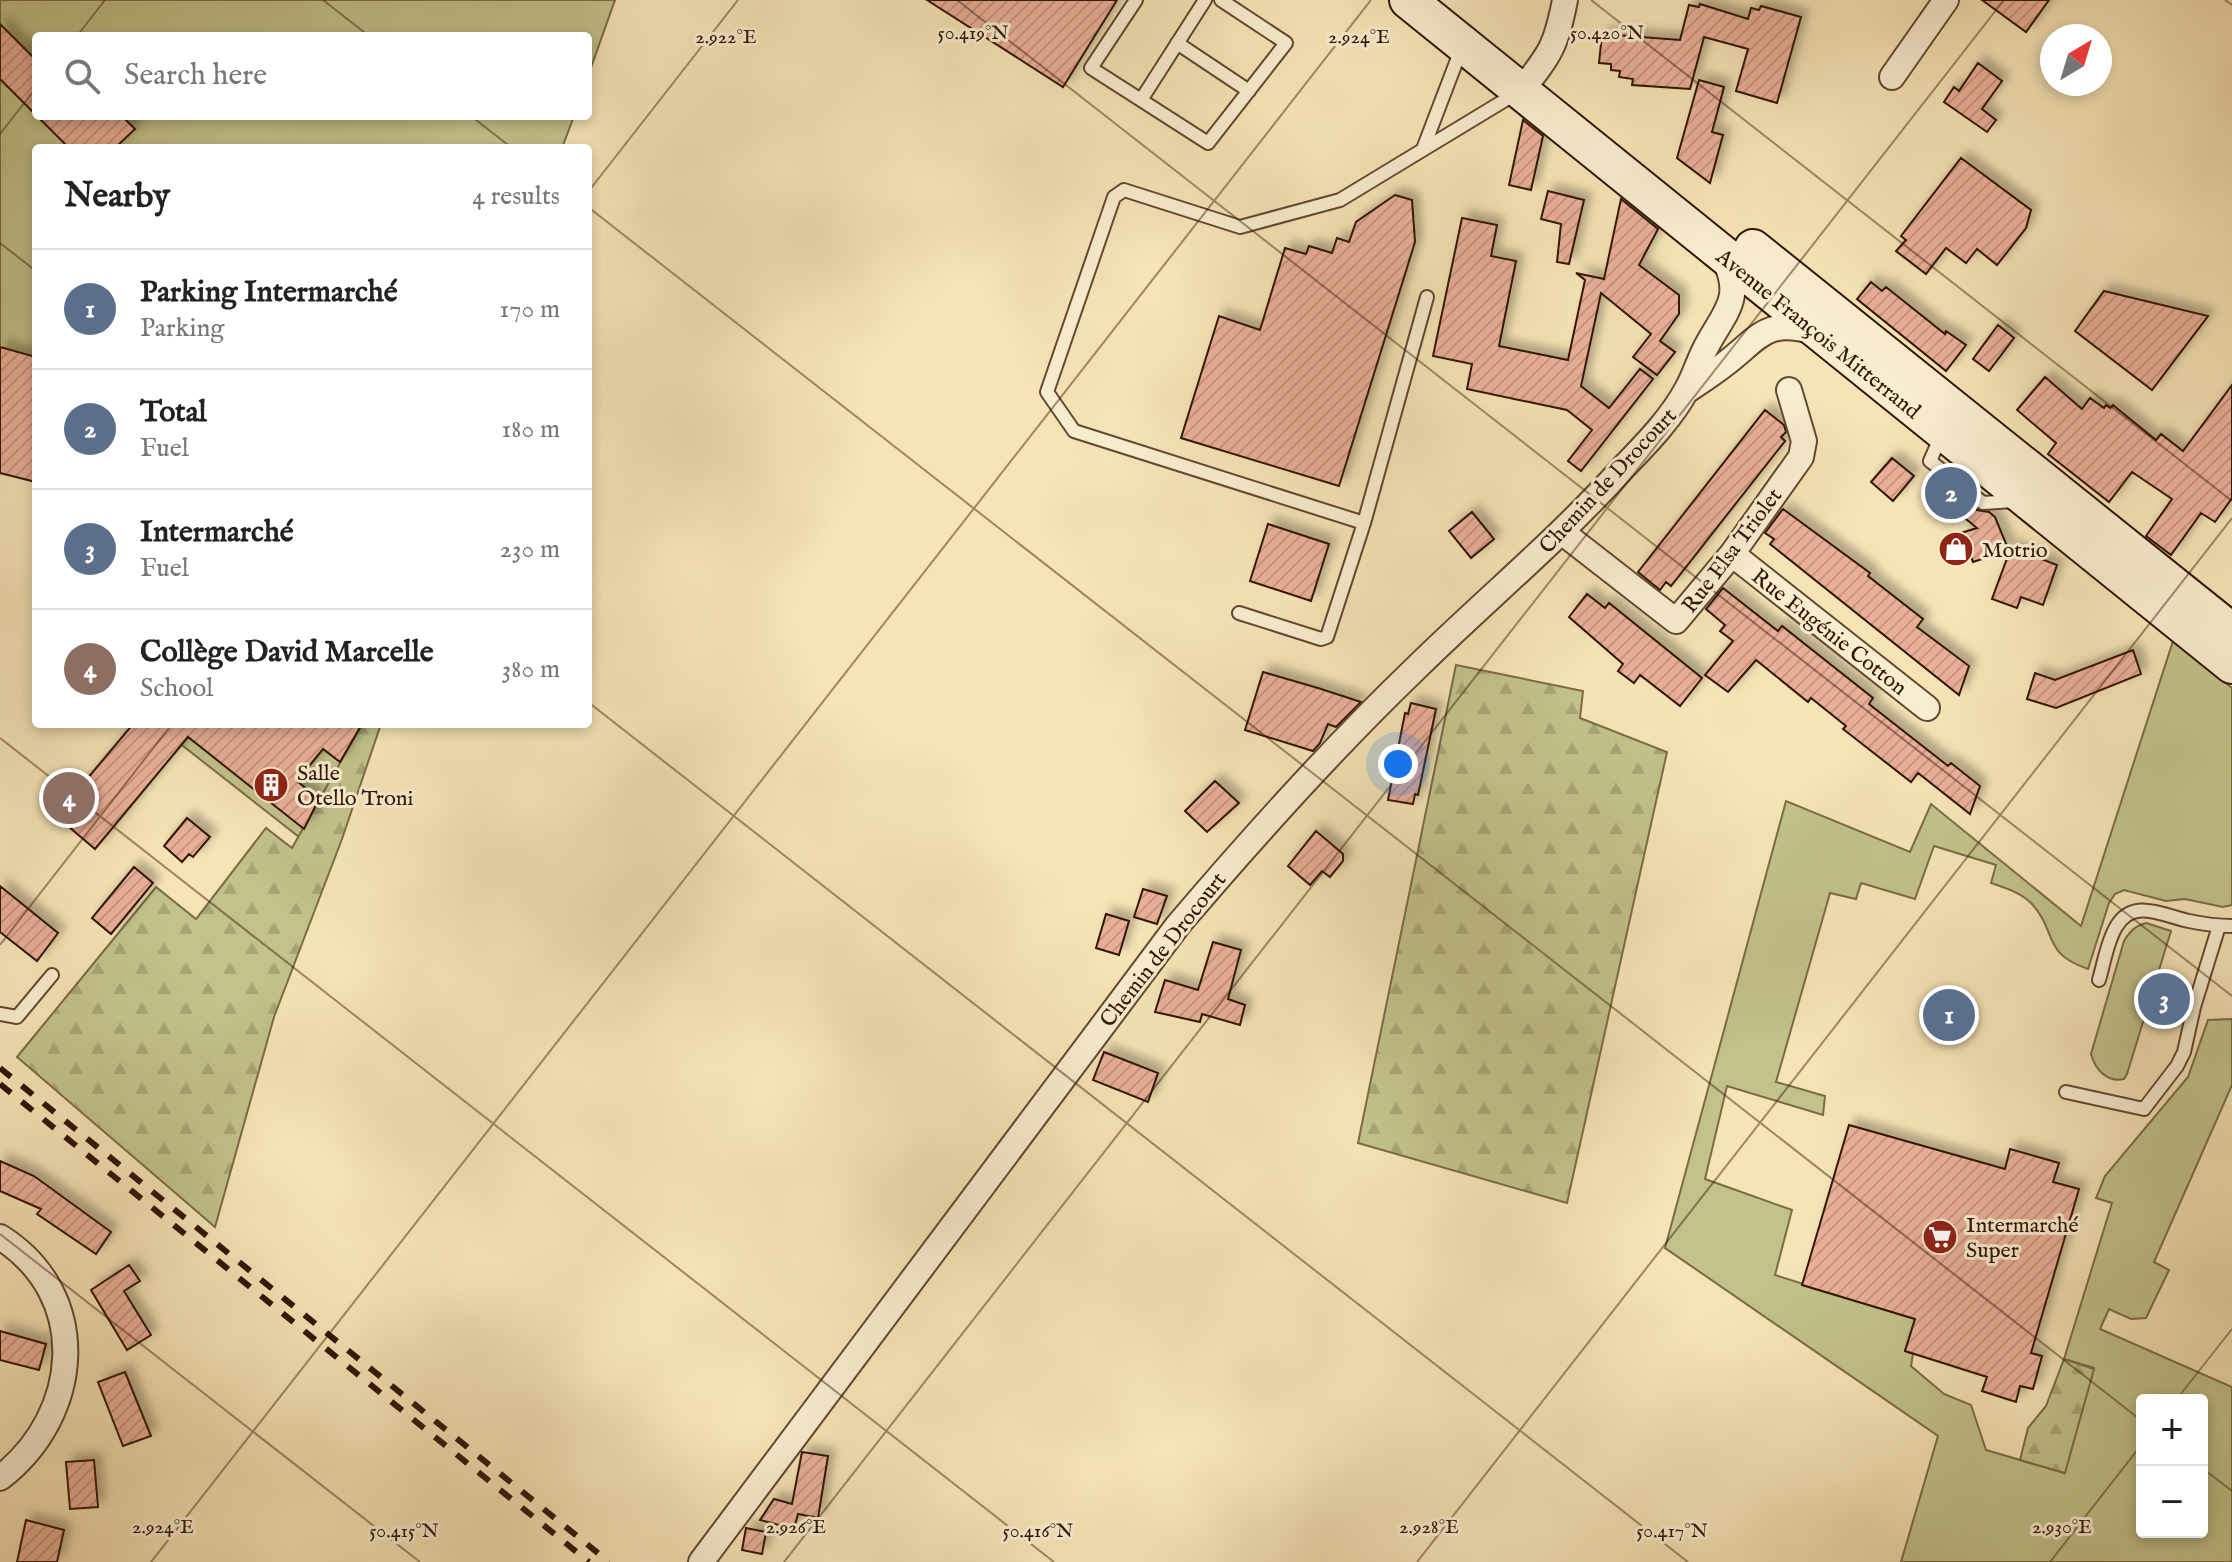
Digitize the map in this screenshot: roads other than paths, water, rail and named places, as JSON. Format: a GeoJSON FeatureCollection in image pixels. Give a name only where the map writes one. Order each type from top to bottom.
{"type":"FeatureCollection","features":[{"type":"Feature","properties":{"kind":"main road","name":"Avenue François Mitterrand"},"geometry":{"type":"LineString","coordinates":[[1408,0],[1463,44],[1528,81],[1820,318],[2232,632]]}},
{"type":"Feature","properties":{"kind":"main road","name":"Avenue François Mitterrand"},"geometry":{"type":"LineString","coordinates":[[1447,0],[1528,81],[1721,254],[1767,292],[1820,318],[1880,383],[2232,665]]}},
{"type":"Feature","properties":{"kind":"street"},"geometry":{"type":"LineString","coordinates":[[1528,81],[1550,54],[1558,35],[1565,0]]}},
{"type":"Feature","properties":{"kind":"street"},"geometry":{"type":"LineString","coordinates":[[1892,77],[1946,0]]}},
{"type":"Feature","properties":{"kind":"street"},"geometry":{"type":"LineString","coordinates":[[1721,254],[1734,288],[1729,310]]}},
{"type":"Feature","properties":{"kind":"street"},"geometry":{"type":"LineString","coordinates":[[1729,310],[1747,298],[1767,292],[1766,316],[1759,334]]}},
{"type":"Feature","properties":{"kind":"street","name":"Chemin de Drocourt"},"geometry":{"type":"LineString","coordinates":[[701,1562],[1178,925],[1241,851],[1412,671],[1563,533],[1651,438],[1686,391],[1706,348],[1729,310]]}},
{"type":"Feature","properties":{"kind":"street"},"geometry":{"type":"LineString","coordinates":[[1759,334],[1820,318]]}},
{"type":"Feature","properties":{"kind":"street","name":"Chemin de Drocourt"},"geometry":{"type":"LineString","coordinates":[[1686,391],[1725,364],[1759,334]]}},
{"type":"Feature","properties":{"kind":"street","name":"Rue Elsa Triolet"},"geometry":{"type":"LineString","coordinates":[[1563,533],[1676,621],[1732,554],[1801,457],[1804,441],[1789,390]]}},
{"type":"Feature","properties":{"kind":"street","name":"Rue Eugénie Cotton"},"geometry":{"type":"LineString","coordinates":[[1732,554],[1927,708]]}},
{"type":"Feature","properties":{"kind":"street"},"geometry":{"type":"LineString","coordinates":[[0,1237],[32,1260],[61,1312],[66,1336],[64,1370],[53,1411],[31,1446],[14,1467],[0,1478]]}},
{"type":"Feature","properties":{"kind":"lane"},"geometry":{"type":"LineString","coordinates":[[1136,0],[1091,68],[1208,143],[1286,43],[1221,0]]}},
{"type":"Feature","properties":{"kind":"lane"},"geometry":{"type":"LineString","coordinates":[[1141,100],[1205,0]]}},
{"type":"Feature","properties":{"kind":"lane"},"geometry":{"type":"LineString","coordinates":[[1177,43],[1249,91]]}},
{"type":"Feature","properties":{"kind":"lane"},"geometry":{"type":"LineString","coordinates":[[1423,149],[1463,44]]}},
{"type":"Feature","properties":{"kind":"lane"},"geometry":{"type":"LineString","coordinates":[[1364,523],[1074,431],[1047,392],[1114,197],[1124,190],[1240,227],[1340,200],[1528,81]]}},
{"type":"Feature","properties":{"kind":"lane"},"geometry":{"type":"LineString","coordinates":[[1239,613],[1321,639],[1327,637],[1364,523],[1427,297]]}},
{"type":"Feature","properties":{"kind":"lane"},"geometry":{"type":"LineString","coordinates":[[1880,383],[1908,389],[2232,648]]}},
{"type":"Feature","properties":{"kind":"lane"},"geometry":{"type":"LineString","coordinates":[[2066,1092],[2144,1109],[2184,1052],[2194,1007],[2226,926],[2188,921],[2156,911],[2133,911],[2125,915],[2114,931],[2099,980]]}},
{"type":"Feature","properties":{"kind":"lane"},"geometry":{"type":"LineString","coordinates":[[0,1014],[17,1017],[52,975]]}},
{"type":"Feature","properties":{"kind":"railway"},"geometry":{"type":"LineString","coordinates":[[0,1068],[609,1562]]}},
{"type":"Feature","properties":{"kind":"railway"},"geometry":{"type":"LineString","coordinates":[[0,1084],[589,1562]]}},
{"type":"Feature","properties":{"kind":"place","name":"Total"},"geometry":{"type":"Point","coordinates":[1951,493]}},
{"type":"Feature","properties":{"kind":"place","name":"Motrio"},"geometry":{"type":"Point","coordinates":[1956,549]}},
{"type":"Feature","properties":{"kind":"place","name":"Salle Otello Troni"},"geometry":{"type":"Point","coordinates":[271,785]}},
{"type":"Feature","properties":{"kind":"place","name":"Collège David Marcelle"},"geometry":{"type":"Point","coordinates":[69,798]}},
{"type":"Feature","properties":{"kind":"place","name":"Intermarché"},"geometry":{"type":"Point","coordinates":[2164,999]}},
{"type":"Feature","properties":{"kind":"place","name":"Parking Intermarché"},"geometry":{"type":"Point","coordinates":[1949,1015]}},
{"type":"Feature","properties":{"kind":"place","name":"Intermarché Super"},"geometry":{"type":"Point","coordinates":[1940,1237]}}]}
